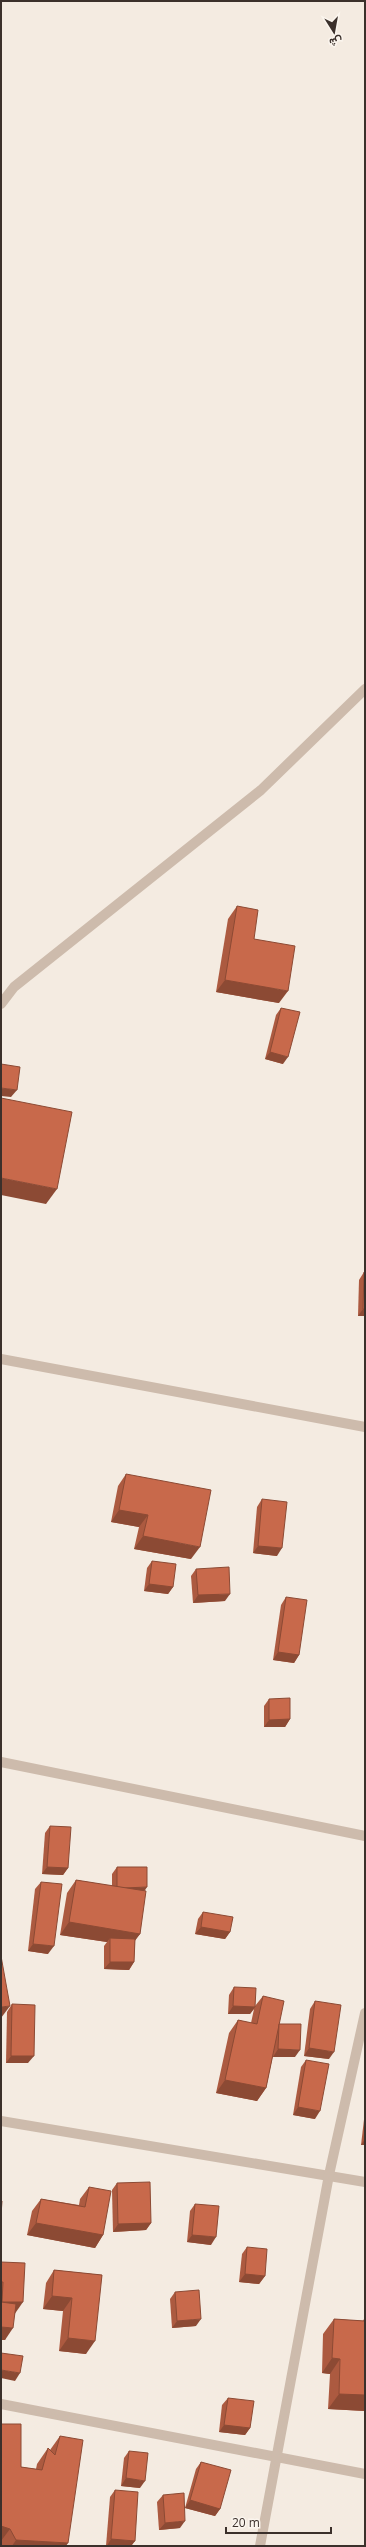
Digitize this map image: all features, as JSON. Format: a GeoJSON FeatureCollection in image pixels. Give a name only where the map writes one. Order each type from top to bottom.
{"type":"FeatureCollection","features":[{"type":"Feature","properties":{"kind":"street"},"geometry":{"type":"LineString","coordinates":[[1,1004],[14,987],[261,790],[365,689]]}},
{"type":"Feature","properties":{"kind":"street"},"geometry":{"type":"LineString","coordinates":[[1,1360],[365,1427]]}},
{"type":"Feature","properties":{"kind":"street"},"geometry":{"type":"LineString","coordinates":[[1,1762],[365,1836]]}},
{"type":"Feature","properties":{"kind":"street"},"geometry":{"type":"LineString","coordinates":[[260,2546],[278,2457],[328,2175],[365,2014]]}},
{"type":"Feature","properties":{"kind":"street"},"geometry":{"type":"LineString","coordinates":[[1,2121],[365,2182]]}},
{"type":"Feature","properties":{"kind":"street"},"geometry":{"type":"LineString","coordinates":[[1,2404],[365,2474]]}},
{"type":"Feature","properties":{"kind":"building"},"geometry":{"type":"Polygon","coordinates":[[[237,906],[258,910],[254,939],[295,946],[288,991],[225,980],[237,906]]]}},
{"type":"Feature","properties":{"kind":"building"},"geometry":{"type":"Polygon","coordinates":[[[281,1008],[300,1012],[288,1057],[270,1052],[281,1008]]]}},
{"type":"Feature","properties":{"kind":"building"},"geometry":{"type":"Polygon","coordinates":[[[1,1064],[20,1067],[17,1090],[1,1088],[1,1064]]]}},
{"type":"Feature","properties":{"kind":"building"},"geometry":{"type":"Polygon","coordinates":[[[1,1098],[72,1112],[57,1189],[1,1178],[1,1098]]]}},
{"type":"Feature","properties":{"kind":"building"},"geometry":{"type":"Polygon","coordinates":[[[364,1272],[365,1309],[363,1309],[364,1272]]]}},
{"type":"Feature","properties":{"kind":"building"},"geometry":{"type":"Polygon","coordinates":[[[126,1474],[211,1490],[200,1547],[143,1536],[148,1515],[119,1510],[126,1474]]]}},
{"type":"Feature","properties":{"kind":"building"},"geometry":{"type":"Polygon","coordinates":[[[262,1499],[287,1502],[282,1548],[258,1546],[262,1499]]]}},
{"type":"Feature","properties":{"kind":"building"},"geometry":{"type":"Polygon","coordinates":[[[152,1561],[176,1564],[173,1587],[149,1584],[152,1561]]]}},
{"type":"Feature","properties":{"kind":"building"},"geometry":{"type":"Polygon","coordinates":[[[229,1567],[230,1594],[198,1595],[196,1569],[229,1567]]]}},
{"type":"Feature","properties":{"kind":"building"},"geometry":{"type":"Polygon","coordinates":[[[286,1597],[307,1600],[299,1655],[278,1652],[286,1597]]]}},
{"type":"Feature","properties":{"kind":"building"},"geometry":{"type":"Polygon","coordinates":[[[290,1698],[290,1719],[269,1720],[269,1699],[290,1698]]]}},
{"type":"Feature","properties":{"kind":"building"},"geometry":{"type":"Polygon","coordinates":[[[50,1826],[71,1827],[68,1868],[47,1867],[50,1826]]]}},
{"type":"Feature","properties":{"kind":"building"},"geometry":{"type":"Polygon","coordinates":[[[117,1867],[147,1867],[147,1887],[117,1887],[117,1867]]]}},
{"type":"Feature","properties":{"kind":"building"},"geometry":{"type":"Polygon","coordinates":[[[76,1880],[146,1891],[140,1934],[69,1922],[76,1880]]]}},
{"type":"Feature","properties":{"kind":"building"},"geometry":{"type":"Polygon","coordinates":[[[41,1882],[62,1884],[54,1946],[33,1944],[41,1882]]]}},
{"type":"Feature","properties":{"kind":"building"},"geometry":{"type":"Polygon","coordinates":[[[203,1912],[233,1917],[230,1932],[201,1927],[203,1912]]]}},
{"type":"Feature","properties":{"kind":"building"},"geometry":{"type":"Polygon","coordinates":[[[110,1938],[135,1939],[134,1962],[110,1962],[110,1938]]]}},
{"type":"Feature","properties":{"kind":"building"},"geometry":{"type":"Polygon","coordinates":[[[1,1956],[10,2006],[1,2007],[1,1956]]]}},
{"type":"Feature","properties":{"kind":"building"},"geometry":{"type":"Polygon","coordinates":[[[234,1987],[256,1988],[255,2007],[233,2006],[234,1987]]]}},
{"type":"Feature","properties":{"kind":"building"},"geometry":{"type":"Polygon","coordinates":[[[263,1996],[284,2001],[266,2088],[225,2080],[238,2020],[257,2024],[263,1996]]]}},
{"type":"Feature","properties":{"kind":"building"},"geometry":{"type":"Polygon","coordinates":[[[315,2001],[341,2005],[334,2052],[309,2048],[315,2001]]]}},
{"type":"Feature","properties":{"kind":"building"},"geometry":{"type":"Polygon","coordinates":[[[12,2004],[35,2005],[34,2056],[11,2056],[12,2004]]]}},
{"type":"Feature","properties":{"kind":"building"},"geometry":{"type":"Polygon","coordinates":[[[279,2024],[301,2024],[300,2050],[278,2049],[279,2024]]]}},
{"type":"Feature","properties":{"kind":"building"},"geometry":{"type":"Polygon","coordinates":[[[306,2060],[329,2064],[320,2111],[298,2107],[306,2060]]]}},
{"type":"Feature","properties":{"kind":"building"},"geometry":{"type":"Polygon","coordinates":[[[150,2182],[151,2223],[118,2224],[117,2183],[150,2182]]]}},
{"type":"Feature","properties":{"kind":"building"},"geometry":{"type":"Polygon","coordinates":[[[89,2187],[111,2191],[103,2235],[36,2223],[41,2199],[85,2207],[89,2187]]]}},
{"type":"Feature","properties":{"kind":"building"},"geometry":{"type":"Polygon","coordinates":[[[195,2204],[219,2206],[216,2237],[192,2235],[195,2204]]]}},
{"type":"Feature","properties":{"kind":"building"},"geometry":{"type":"Polygon","coordinates":[[[247,2247],[267,2249],[265,2276],[245,2274],[247,2247]]]}},
{"type":"Feature","properties":{"kind":"building"},"geometry":{"type":"Polygon","coordinates":[[[1,2262],[25,2263],[23,2302],[2,2302],[3,2282],[1,2282],[1,2262]]]}},
{"type":"Feature","properties":{"kind":"building"},"geometry":{"type":"Polygon","coordinates":[[[54,2270],[102,2275],[95,2341],[68,2338],[72,2298],[52,2296],[54,2270]]]}},
{"type":"Feature","properties":{"kind":"building"},"geometry":{"type":"Polygon","coordinates":[[[199,2290],[201,2319],[177,2321],[175,2292],[199,2290]]]}},
{"type":"Feature","properties":{"kind":"building"},"geometry":{"type":"Polygon","coordinates":[[[1,2302],[16,2304],[13,2328],[1,2327],[1,2302]]]}},
{"type":"Feature","properties":{"kind":"building"},"geometry":{"type":"Polygon","coordinates":[[[334,2319],[365,2321],[365,2395],[339,2394],[340,2359],[332,2358],[334,2319]]]}},
{"type":"Feature","properties":{"kind":"building"},"geometry":{"type":"Polygon","coordinates":[[[1,2353],[23,2356],[20,2373],[1,2370],[1,2353]]]}},
{"type":"Feature","properties":{"kind":"building"},"geometry":{"type":"Polygon","coordinates":[[[228,2398],[254,2401],[250,2428],[224,2425],[228,2398]]]}},
{"type":"Feature","properties":{"kind":"building"},"geometry":{"type":"Polygon","coordinates":[[[1,2424],[21,2424],[21,2467],[42,2470],[48,2448],[55,2455],[60,2436],[83,2440],[68,2543],[16,2540],[10,2529],[1,2526],[1,2424]]]}},
{"type":"Feature","properties":{"kind":"building"},"geometry":{"type":"Polygon","coordinates":[[[129,2451],[148,2453],[145,2481],[126,2478],[129,2451]]]}},
{"type":"Feature","properties":{"kind":"building"},"geometry":{"type":"Polygon","coordinates":[[[201,2462],[231,2470],[220,2509],[190,2500],[201,2462]]]}},
{"type":"Feature","properties":{"kind":"building"},"geometry":{"type":"Polygon","coordinates":[[[115,2490],[138,2492],[135,2541],[111,2539],[115,2490]]]}},
{"type":"Feature","properties":{"kind":"building"},"geometry":{"type":"Polygon","coordinates":[[[184,2493],[185,2521],[165,2523],[163,2495],[184,2493]]]}}]}
